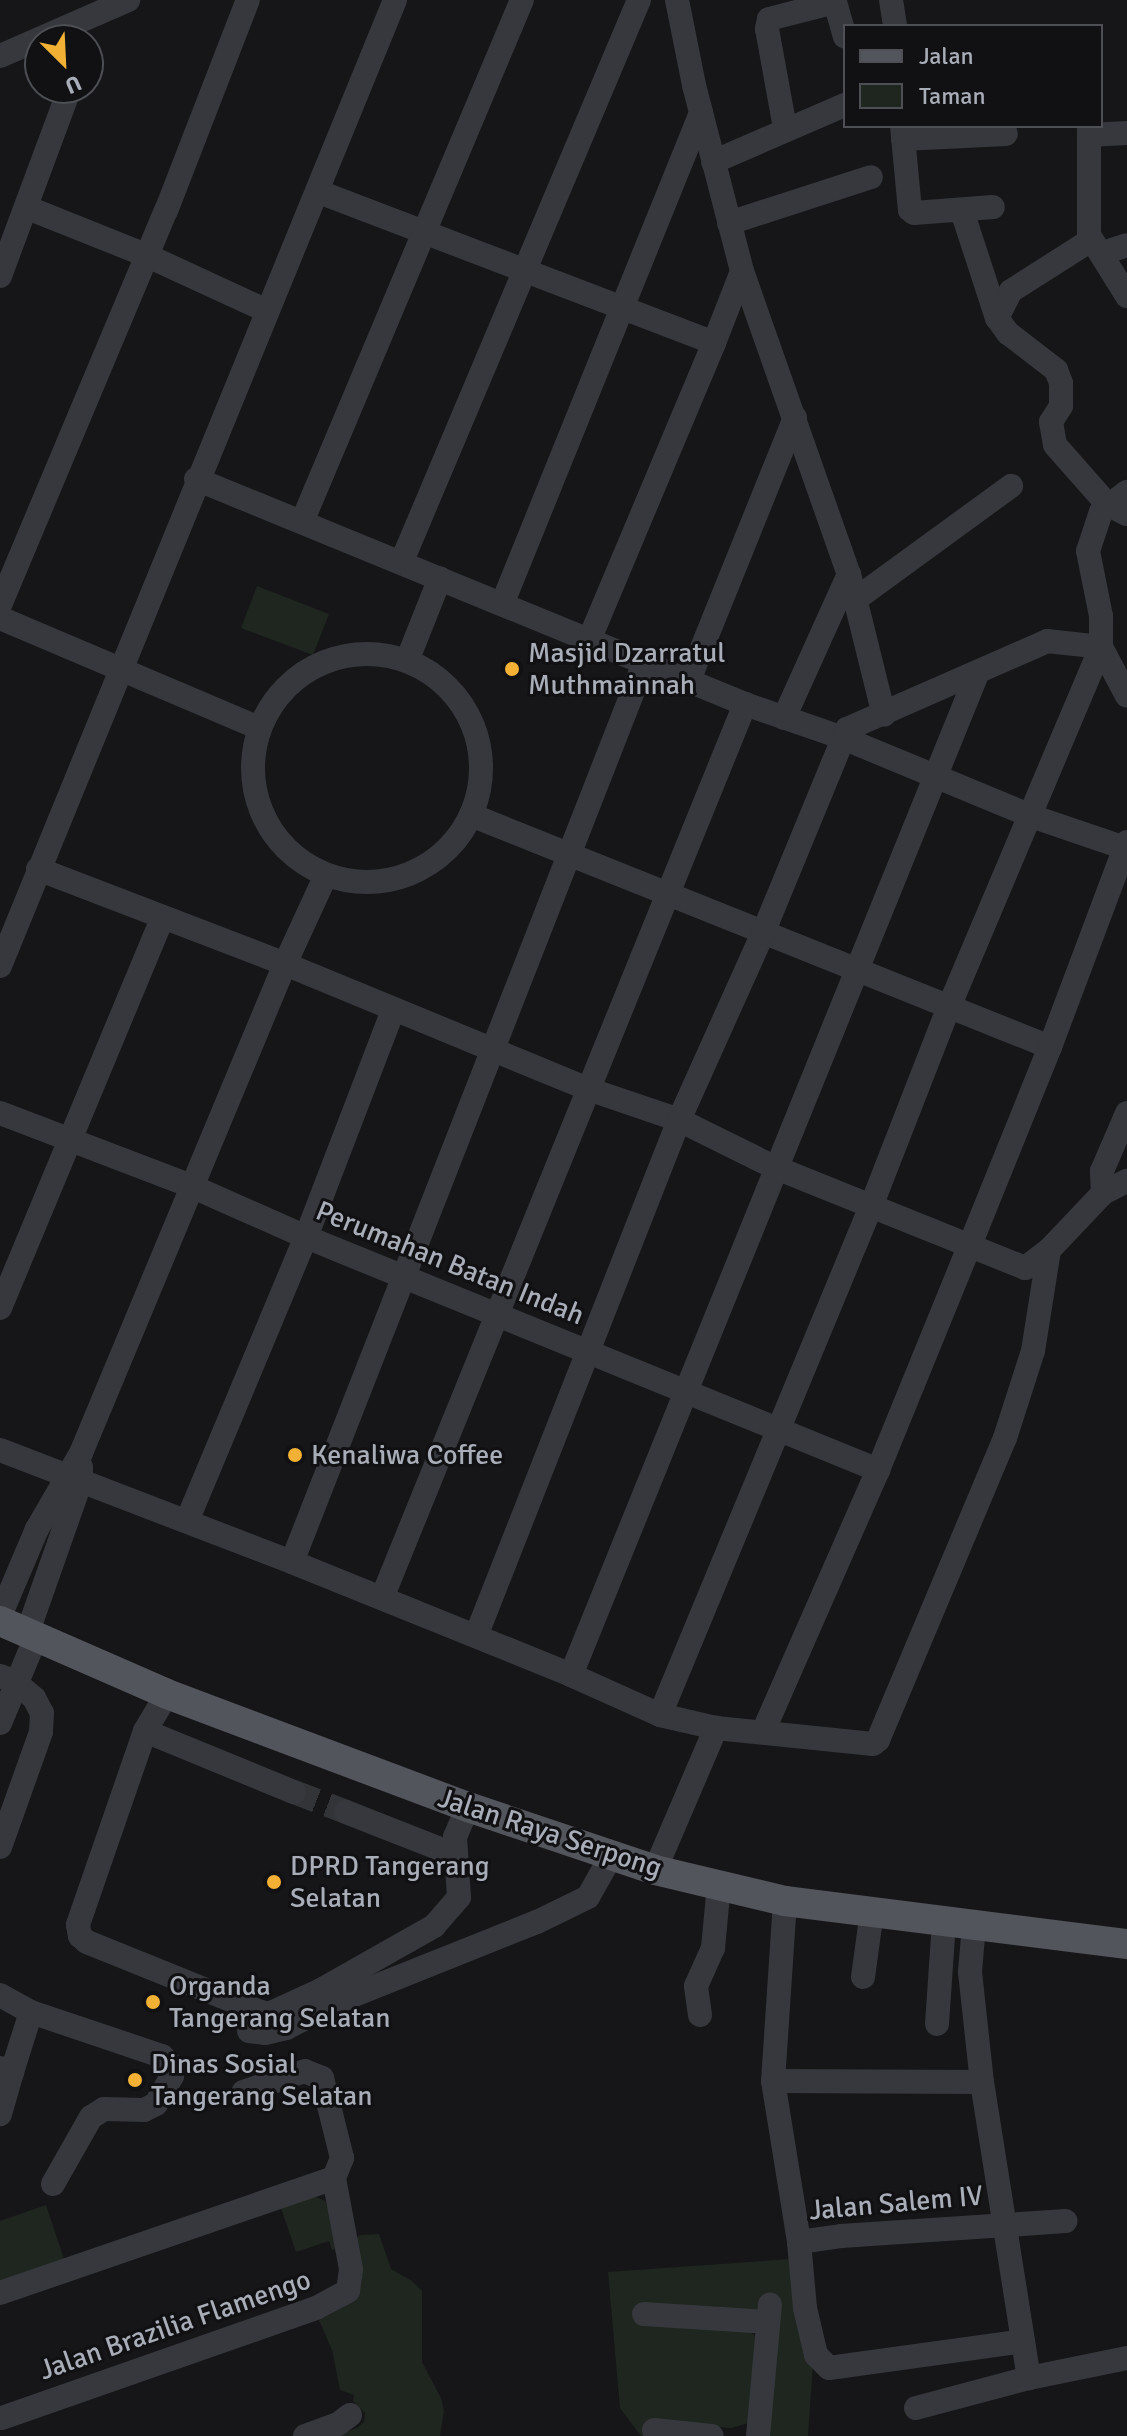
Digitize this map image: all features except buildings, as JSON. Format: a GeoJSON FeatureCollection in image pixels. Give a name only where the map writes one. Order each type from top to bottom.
{"type":"FeatureCollection","features":[{"type":"Feature","properties":{"kind":"main road","name":"Jalan Raya Serpong"},"geometry":{"type":"LineString","coordinates":[[16,1627],[167,1694],[468,1807],[655,1870],[785,1901],[1127,1944]]}},
{"type":"Feature","properties":{"kind":"street"},"geometry":{"type":"LineString","coordinates":[[0,56],[99,7],[128,0]]}},
{"type":"Feature","properties":{"kind":"street"},"geometry":{"type":"LineString","coordinates":[[0,605],[148,256],[248,0]]}},
{"type":"Feature","properties":{"kind":"street"},"geometry":{"type":"LineString","coordinates":[[0,966],[196,479],[319,192],[395,0]]}},
{"type":"Feature","properties":{"kind":"street"},"geometry":{"type":"LineString","coordinates":[[302,522],[422,231],[522,0]]}},
{"type":"Feature","properties":{"kind":"street"},"geometry":{"type":"LineString","coordinates":[[402,561],[639,0]]}},
{"type":"Feature","properties":{"kind":"street"},"geometry":{"type":"LineString","coordinates":[[677,0],[701,113],[742,271],[849,574],[884,715]]}},
{"type":"Feature","properties":{"kind":"street"},"geometry":{"type":"LineString","coordinates":[[891,0],[895,24]]}},
{"type":"Feature","properties":{"kind":"street"},"geometry":{"type":"LineString","coordinates":[[785,128],[767,29],[769,19],[835,2],[843,30]]}},
{"type":"Feature","properties":{"kind":"street"},"geometry":{"type":"LineString","coordinates":[[0,276],[64,104]]}},
{"type":"Feature","properties":{"kind":"street"},"geometry":{"type":"LineString","coordinates":[[713,162],[785,128],[843,106]]}},
{"type":"Feature","properties":{"kind":"street"},"geometry":{"type":"LineString","coordinates":[[503,602],[701,113]]}},
{"type":"Feature","properties":{"kind":"street"},"geometry":{"type":"LineString","coordinates":[[1127,133],[1089,131],[1097,247],[1127,296]]}},
{"type":"Feature","properties":{"kind":"street"},"geometry":{"type":"LineString","coordinates":[[993,207],[914,213],[910,210],[902,133],[1006,134]]}},
{"type":"Feature","properties":{"kind":"street"},"geometry":{"type":"LineString","coordinates":[[729,223],[871,177]]}},
{"type":"Feature","properties":{"kind":"street"},"geometry":{"type":"LineString","coordinates":[[319,192],[714,343]]}},
{"type":"Feature","properties":{"kind":"street"},"geometry":{"type":"LineString","coordinates":[[28,208],[148,256],[267,311]]}},
{"type":"Feature","properties":{"kind":"street"},"geometry":{"type":"LineString","coordinates":[[660,1715],[780,1430],[949,1007],[1101,647],[1101,616],[1088,551],[1112,510],[1055,445],[1051,422],[1064,394],[1056,370],[1008,333],[997,318],[962,211]]}},
{"type":"Feature","properties":{"kind":"street"},"geometry":{"type":"LineString","coordinates":[[997,318],[1011,291],[1097,247],[1127,245]]}},
{"type":"Feature","properties":{"kind":"street"},"geometry":{"type":"LineString","coordinates":[[590,638],[742,271]]}},
{"type":"Feature","properties":{"kind":"street"},"geometry":{"type":"LineString","coordinates":[[689,680],[795,418]]}},
{"type":"Feature","properties":{"kind":"street"},"geometry":{"type":"LineString","coordinates":[[196,479],[503,602],[745,704],[784,718],[845,733],[936,777],[1031,816],[1126,845],[1050,1047],[878,1470],[763,1732]]}},
{"type":"Feature","properties":{"kind":"street"},"geometry":{"type":"LineString","coordinates":[[856,599],[1011,486]]}},
{"type":"Feature","properties":{"kind":"street"},"geometry":{"type":"LineString","coordinates":[[784,718],[849,574]]}},
{"type":"Feature","properties":{"kind":"street"},"geometry":{"type":"LineString","coordinates":[[407,661],[440,578]]}},
{"type":"Feature","properties":{"kind":"street"},"geometry":{"type":"LineString","coordinates":[[0,618],[259,728]]}},
{"type":"Feature","properties":{"kind":"street"},"geometry":{"type":"LineString","coordinates":[[476,1636],[679,1120],[763,933],[845,733],[864,719],[884,715],[1047,641],[1101,647]]}},
{"type":"Feature","properties":{"kind":"street"},"geometry":{"type":"LineString","coordinates":[[1101,647],[1127,696]]}},
{"type":"Feature","properties":{"kind":"street"},"geometry":{"type":"LineString","coordinates":[[362,654],[407,661],[452,691],[470,718],[480,750],[481,772],[471,815],[453,843],[426,866],[405,875],[360,882],[326,875],[295,858],[266,821],[256,799],[252,763],[259,728],[284,691],[300,676],[330,660],[362,654]]}},
{"type":"Feature","properties":{"kind":"street"},"geometry":{"type":"LineString","coordinates":[[292,1562],[645,661]]}},
{"type":"Feature","properties":{"kind":"street"},"geometry":{"type":"LineString","coordinates":[[571,1675],[687,1392],[774,1167],[859,969],[977,674]]}},
{"type":"Feature","properties":{"kind":"street"},"geometry":{"type":"LineString","coordinates":[[382,1598],[745,704]]}},
{"type":"Feature","properties":{"kind":"street"},"geometry":{"type":"LineString","coordinates":[[471,815],[1050,1047]]}},
{"type":"Feature","properties":{"kind":"street"},"geometry":{"type":"LineString","coordinates":[[38,869],[285,964],[588,1089],[679,1120],[774,1167],[1025,1268],[1049,1250],[1103,1193],[1127,1181]]}},
{"type":"Feature","properties":{"kind":"street"},"geometry":{"type":"LineString","coordinates":[[0,1723],[16,1627],[81,1453],[285,964],[326,875]]}},
{"type":"Feature","properties":{"kind":"street"},"geometry":{"type":"LineString","coordinates":[[0,1308],[162,919]]}},
{"type":"Feature","properties":{"kind":"street"},"geometry":{"type":"LineString","coordinates":[[187,1521],[306,1237],[393,1010]]}},
{"type":"Feature","properties":{"kind":"street","name":"Perumahan Batan Indah"},"geometry":{"type":"LineString","coordinates":[[0,1113],[191,1186],[306,1237],[878,1470]]}},
{"type":"Feature","properties":{"kind":"street"},"geometry":{"type":"LineString","coordinates":[[1103,1193],[1102,1171],[1127,1113]]}},
{"type":"Feature","properties":{"kind":"street"},"geometry":{"type":"LineString","coordinates":[[0,1450],[382,1598],[660,1715],[716,1728],[867,1745],[878,1740],[1005,1438],[1033,1351],[1049,1250]]}},
{"type":"Feature","properties":{"kind":"street"},"geometry":{"type":"LineString","coordinates":[[0,1847],[41,1732],[42,1713],[34,1698],[7,1679]]}},
{"type":"Feature","properties":{"kind":"street"},"geometry":{"type":"LineString","coordinates":[[167,1694],[145,1731],[78,1925],[80,1936],[87,1942],[258,2011],[269,2014],[321,1990],[434,1926],[459,1897],[455,1837],[468,1807]]}},
{"type":"Feature","properties":{"kind":"street"},"geometry":{"type":"LineString","coordinates":[[655,1870],[716,1728]]}},
{"type":"Feature","properties":{"kind":"street"},"geometry":{"type":"LineString","coordinates":[[145,1731],[294,1792]]}},
{"type":"Feature","properties":{"kind":"street"},"geometry":{"type":"LineString","coordinates":[[346,1812],[456,1855]]}},
{"type":"Feature","properties":{"kind":"street"},"geometry":{"type":"LineString","coordinates":[[249,2031],[265,2033],[286,2028],[344,1999],[537,1922],[588,1897],[611,1856]]}},
{"type":"Feature","properties":{"kind":"street"},"geometry":{"type":"LineString","coordinates":[[700,2015],[696,1986],[713,1948],[719,1885]]}},
{"type":"Feature","properties":{"kind":"street","name":"Jalan Salem IV"},"geometry":{"type":"LineString","coordinates":[[785,1901],[773,2081],[799,2242],[1065,2221]]}},
{"type":"Feature","properties":{"kind":"street"},"geometry":{"type":"LineString","coordinates":[[863,1977],[872,1911]]}},
{"type":"Feature","properties":{"kind":"street"},"geometry":{"type":"LineString","coordinates":[[937,2024],[944,1922]]}},
{"type":"Feature","properties":{"kind":"street"},"geometry":{"type":"LineString","coordinates":[[974,1925],[970,1972],[982,2082],[1029,2378]]}},
{"type":"Feature","properties":{"kind":"street"},"geometry":{"type":"LineString","coordinates":[[0,1995],[31,2012],[162,2056],[172,2066],[172,2076],[156,2104],[144,2110],[104,2109],[91,2117],[53,2184]]}},
{"type":"Feature","properties":{"kind":"street"},"geometry":{"type":"LineString","coordinates":[[0,2114],[6,2070],[31,2012]]}},
{"type":"Feature","properties":{"kind":"street","name":"Jalan Brazilia Flamengo"},"geometry":{"type":"LineString","coordinates":[[3,2422],[341,2298],[352,2281],[334,2178],[342,2158],[322,2078],[305,2071],[243,2092]]}},
{"type":"Feature","properties":{"kind":"street"},"geometry":{"type":"LineString","coordinates":[[773,2081],[982,2082]]}},
{"type":"Feature","properties":{"kind":"street"},"geometry":{"type":"LineString","coordinates":[[0,2293],[334,2178]]}},
{"type":"Feature","properties":{"kind":"street"},"geometry":{"type":"LineString","coordinates":[[799,2242],[808,2320],[816,2355],[829,2368],[1023,2341]]}},
{"type":"Feature","properties":{"kind":"street"},"geometry":{"type":"LineString","coordinates":[[644,2314],[769,2314],[758,2436]]}},
{"type":"Feature","properties":{"kind":"street"},"geometry":{"type":"LineString","coordinates":[[916,2408],[1029,2378],[1127,2358]]}},
{"type":"Feature","properties":{"kind":"street"},"geometry":{"type":"LineString","coordinates":[[305,2436],[338,2424],[350,2415]]}},
{"type":"Feature","properties":{"kind":"street"},"geometry":{"type":"LineString","coordinates":[[654,2430],[712,2436]]}},
{"type":"Feature","properties":{"kind":"green space"},"geometry":{"type":"Polygon","coordinates":[[[257,586],[329,614],[313,655],[241,628],[257,586]]]}},
{"type":"Feature","properties":{"kind":"green space"},"geometry":{"type":"Polygon","coordinates":[[[314,2196],[325,2201],[330,2210],[337,2248],[332,2250],[329,2241],[296,2252],[280,2205],[314,2196]]]}},
{"type":"Feature","properties":{"kind":"green space"},"geometry":{"type":"Polygon","coordinates":[[[46,2205],[65,2262],[0,2285],[0,2221],[46,2205]]]}},
{"type":"Feature","properties":{"kind":"green space"},"geometry":{"type":"Polygon","coordinates":[[[379,2234],[391,2269],[422,2291],[422,2362],[444,2410],[440,2436],[335,2436],[357,2428],[364,2422],[365,2413],[353,2401],[354,2395],[340,2390],[332,2350],[319,2320],[345,2306],[355,2239],[360,2235],[379,2234]]]}},
{"type":"Feature","properties":{"kind":"green space"},"geometry":{"type":"Polygon","coordinates":[[[792,2259],[813,2364],[808,2436],[768,2436],[780,2300],[751,2332],[756,2337],[748,2423],[731,2428],[648,2421],[644,2436],[641,2436],[620,2408],[608,2272],[792,2259]]]}},
{"type":"Feature","properties":{"kind":"tunnel"},"geometry":{"type":"LineString","coordinates":[[294,1792],[346,1812]]}},
{"type":"Feature","properties":{"kind":"place","name":"Masjid Dzarratul Muthmainnah"},"geometry":{"type":"Point","coordinates":[512,669]}},
{"type":"Feature","properties":{"kind":"place","name":"Kenaliwa Coffee"},"geometry":{"type":"Point","coordinates":[295,1455]}},
{"type":"Feature","properties":{"kind":"place","name":"DPRD Tangerang Selatan"},"geometry":{"type":"Point","coordinates":[274,1882]}},
{"type":"Feature","properties":{"kind":"place","name":"Organda Tangerang Selatan"},"geometry":{"type":"Point","coordinates":[153,2002]}},
{"type":"Feature","properties":{"kind":"place","name":"Dinas Sosial Tangerang Selatan"},"geometry":{"type":"Point","coordinates":[135,2080]}}]}
